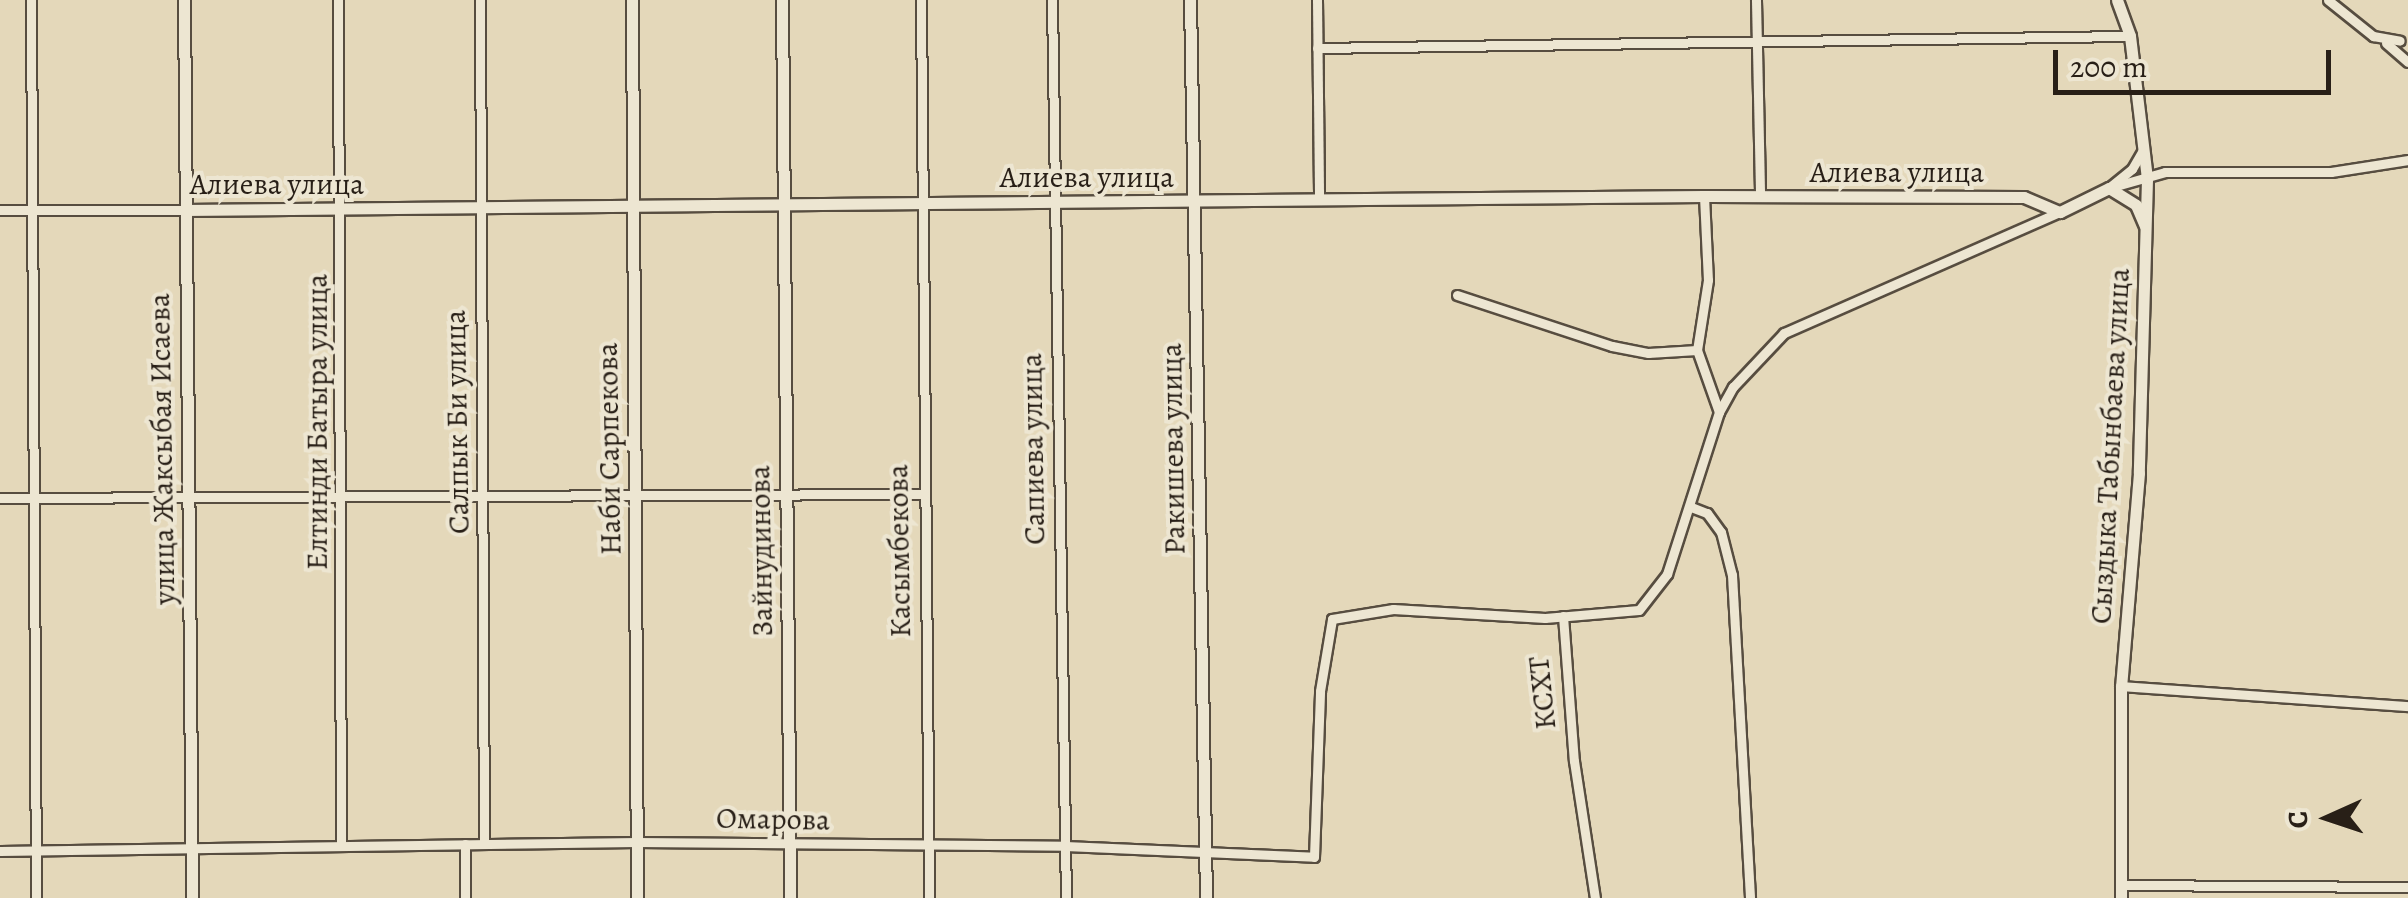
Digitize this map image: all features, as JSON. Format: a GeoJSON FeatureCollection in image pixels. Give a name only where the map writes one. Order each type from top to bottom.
{"type":"FeatureCollection","features":[{"type":"Feature","properties":{"kind":"street"},"geometry":{"type":"LineString","coordinates":[[30,0],[30,497],[36,898]]}},
{"type":"Feature","properties":{"kind":"street","name":"улица Жаксыбая Исаева"},"geometry":{"type":"LineString","coordinates":[[184,0],[192,898]]}},
{"type":"Feature","properties":{"kind":"street","name":"Елтинди Батыра улица"},"geometry":{"type":"LineString","coordinates":[[338,0],[340,844]]}},
{"type":"Feature","properties":{"kind":"street","name":"Салпык Би улица"},"geometry":{"type":"LineString","coordinates":[[480,0],[484,844]]}},
{"type":"Feature","properties":{"kind":"street","name":"Наби Сарпекова"},"geometry":{"type":"LineString","coordinates":[[632,0],[637,898]]}},
{"type":"Feature","properties":{"kind":"street","name":"Зайнудинова"},"geometry":{"type":"LineString","coordinates":[[782,0],[790,898]]}},
{"type":"Feature","properties":{"kind":"street","name":"Касымбекова"},"geometry":{"type":"LineString","coordinates":[[921,0],[929,898]]}},
{"type":"Feature","properties":{"kind":"street","name":"Сапиева улица"},"geometry":{"type":"LineString","coordinates":[[1052,0],[1066,898]]}},
{"type":"Feature","properties":{"kind":"street","name":"Ракишева улица"},"geometry":{"type":"LineString","coordinates":[[1190,0],[1206,898]]}},
{"type":"Feature","properties":{"kind":"street"},"geometry":{"type":"LineString","coordinates":[[1317,0],[1319,200]]}},
{"type":"Feature","properties":{"kind":"street"},"geometry":{"type":"LineString","coordinates":[[1756,0],[1760,197]]}},
{"type":"Feature","properties":{"kind":"street","name":"Сыздыка Табынбаева улица"},"geometry":{"type":"LineString","coordinates":[[2116,0],[2130,36],[2146,139],[2148,179],[2140,473],[2120,686],[2121,892]]}},
{"type":"Feature","properties":{"kind":"street"},"geometry":{"type":"LineString","coordinates":[[2328,0],[2380,38],[2400,41],[2408,62]]}},
{"type":"Feature","properties":{"kind":"street"},"geometry":{"type":"LineString","coordinates":[[1316,48],[2130,36]]}},
{"type":"Feature","properties":{"kind":"street"},"geometry":{"type":"LineString","coordinates":[[2109,188],[2139,162],[2146,139]]}},
{"type":"Feature","properties":{"kind":"street"},"geometry":{"type":"LineString","coordinates":[[2060,212],[2109,188],[2165,172],[2331,172],[2408,160]]}},
{"type":"Feature","properties":{"kind":"street"},"geometry":{"type":"LineString","coordinates":[[2109,188],[2136,204],[2145,226]]}},
{"type":"Feature","properties":{"kind":"street"},"geometry":{"type":"LineString","coordinates":[[1704,196],[1708,280],[1696,350],[1719,412]]}},
{"type":"Feature","properties":{"kind":"street","name":"Алиева улица"},"geometry":{"type":"LineString","coordinates":[[0,210],[1704,196],[2024,197],[2060,212]]}},
{"type":"Feature","properties":{"kind":"street","name":"КСХТ"},"geometry":{"type":"LineString","coordinates":[[1595,898],[1574,760],[1563,616],[1640,610],[1658,593],[1692,506],[1719,412],[1733,387],[1797,325],[2060,212]]}},
{"type":"Feature","properties":{"kind":"street"},"geometry":{"type":"LineString","coordinates":[[1457,295],[1612,346],[1648,354],[1696,350]]}},
{"type":"Feature","properties":{"kind":"street"},"geometry":{"type":"LineString","coordinates":[[0,498],[634,494],[784,499],[924,494]]}},
{"type":"Feature","properties":{"kind":"street"},"geometry":{"type":"LineString","coordinates":[[1692,506],[1707,513],[1721,532],[1732,575],[1750,898]]}},
{"type":"Feature","properties":{"kind":"street","name":"Омарова"},"geometry":{"type":"LineString","coordinates":[[0,851],[637,842],[1065,846],[1314,858],[1320,691],[1332,618],[1431,609],[1563,616]]}},
{"type":"Feature","properties":{"kind":"street"},"geometry":{"type":"LineString","coordinates":[[2120,686],[2408,706]]}},
{"type":"Feature","properties":{"kind":"street"},"geometry":{"type":"LineString","coordinates":[[464,844],[465,898]]}},
{"type":"Feature","properties":{"kind":"street"},"geometry":{"type":"LineString","coordinates":[[2121,892],[2408,886]]}}]}
